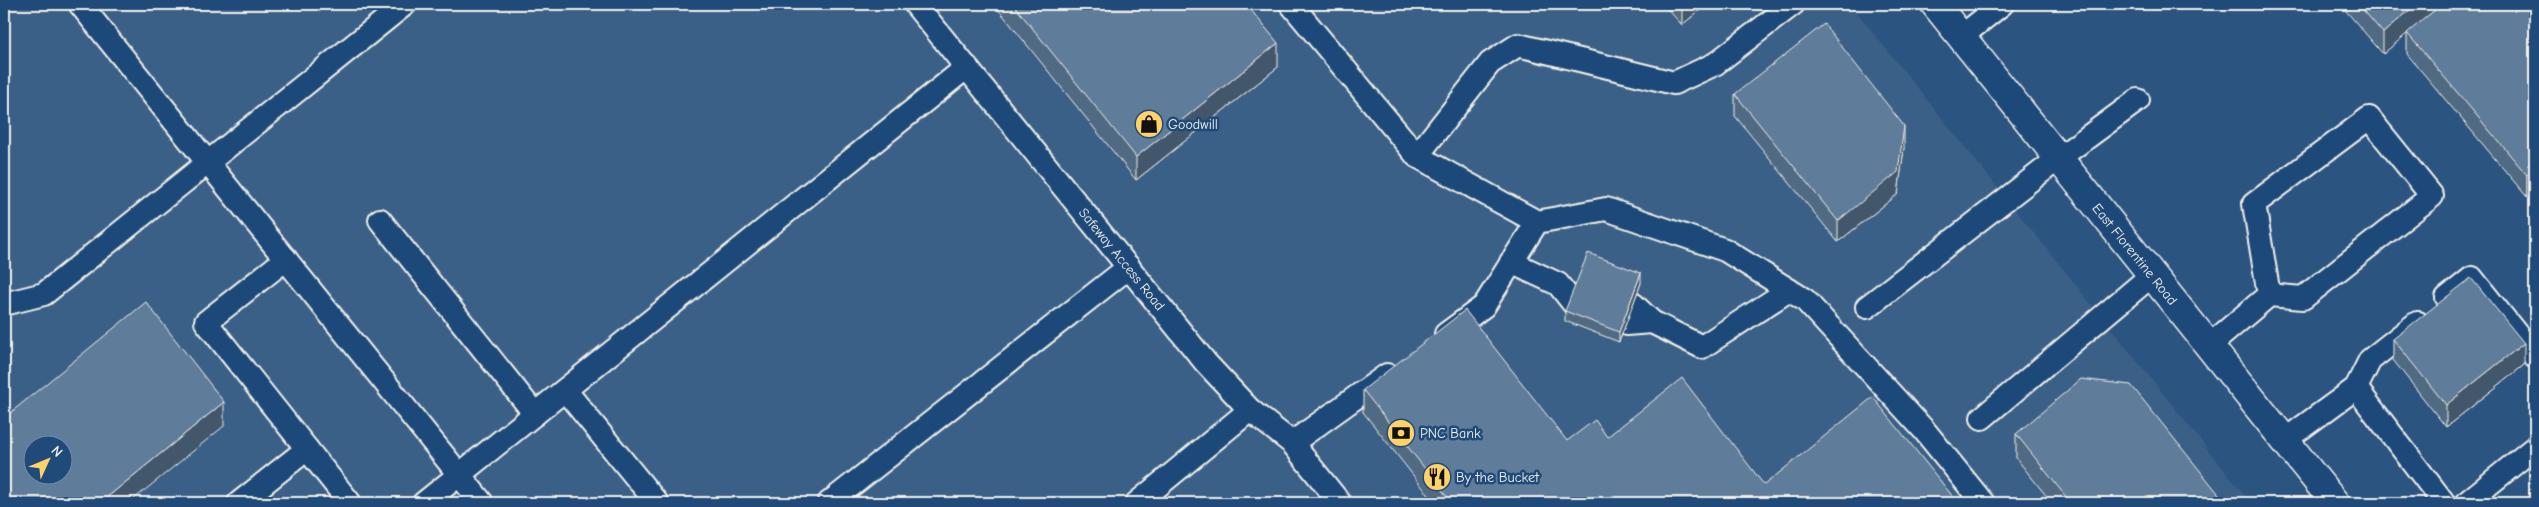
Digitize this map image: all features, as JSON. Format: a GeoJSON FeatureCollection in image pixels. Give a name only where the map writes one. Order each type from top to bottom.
{"type":"FeatureCollection","features":[{"type":"Feature","properties":{"kind":"street","name":"East Florentine Road"},"geometry":{"type":"LineString","coordinates":[[1935,4],[2335,503]]}},
{"type":"Feature","properties":{"kind":"lane"},"geometry":{"type":"LineString","coordinates":[[80,4],[482,503]]}},
{"type":"Feature","properties":{"kind":"lane"},"geometry":{"type":"LineString","coordinates":[[4,304],[44,294],[405,4]]}},
{"type":"Feature","properties":{"kind":"lane","name":"Safeway Access Road"},"geometry":{"type":"LineString","coordinates":[[915,4],[1206,363],[1250,410],[1292,443],[1339,503]]}},
{"type":"Feature","properties":{"kind":"lane"},"geometry":{"type":"LineString","coordinates":[[1291,4],[1417,156],[1537,222],[1606,209],[1725,250],[1805,300],[1917,423],[1983,503]]}},
{"type":"Feature","properties":{"kind":"lane"},"geometry":{"type":"LineString","coordinates":[[1417,156],[1490,63],[1518,45],[1674,83],[1716,64],[1793,4]]}},
{"type":"Feature","properties":{"kind":"lane"},"geometry":{"type":"LineString","coordinates":[[1962,36],[2002,4]]}},
{"type":"Feature","properties":{"kind":"lane"},"geometry":{"type":"LineString","coordinates":[[424,503],[967,67]]}},
{"type":"Feature","properties":{"kind":"lane"},"geometry":{"type":"LineString","coordinates":[[1867,307],[2059,158],[2138,100]]}},
{"type":"Feature","properties":{"kind":"lane"},"geometry":{"type":"LineString","coordinates":[[2209,346],[2268,295],[2302,298],[2432,196],[2369,118],[2254,204],[2268,295]]}},
{"type":"Feature","properties":{"kind":"lane"},"geometry":{"type":"LineString","coordinates":[[380,220],[535,414]]}},
{"type":"Feature","properties":{"kind":"lane"},"geometry":{"type":"LineString","coordinates":[[1428,346],[1484,306],[1537,222]]}},
{"type":"Feature","properties":{"kind":"lane"},"geometry":{"type":"LineString","coordinates":[[286,259],[206,322],[350,503]]}},
{"type":"Feature","properties":{"kind":"lane"},"geometry":{"type":"LineString","coordinates":[[1512,262],[1569,283],[1573,303]]}},
{"type":"Feature","properties":{"kind":"lane"},"geometry":{"type":"LineString","coordinates":[[829,503],[1129,267]]}},
{"type":"Feature","properties":{"kind":"lane"},"geometry":{"type":"LineString","coordinates":[[1982,418],[2152,275]]}},
{"type":"Feature","properties":{"kind":"lane"},"geometry":{"type":"LineString","coordinates":[[2285,440],[2356,388],[2370,360],[2472,278],[2535,357]]}},
{"type":"Feature","properties":{"kind":"lane"},"geometry":{"type":"LineString","coordinates":[[1630,314],[1652,322],[1702,347],[1789,290]]}},
{"type":"Feature","properties":{"kind":"lane"},"geometry":{"type":"LineString","coordinates":[[1292,443],[1404,363]]}},
{"type":"Feature","properties":{"kind":"lane"},"geometry":{"type":"LineString","coordinates":[[2356,388],[2444,503]]}},
{"type":"Feature","properties":{"kind":"lane"},"geometry":{"type":"LineString","coordinates":[[565,390],[657,503]]}},
{"type":"Feature","properties":{"kind":"lane"},"geometry":{"type":"LineString","coordinates":[[1137,503],[1250,410]]}},
{"type":"Feature","properties":{"kind":"lane"},"geometry":{"type":"LineString","coordinates":[[2466,503],[2535,447]]}},
{"type":"Feature","properties":{"kind":"lane"},"geometry":{"type":"LineString","coordinates":[[239,503],[307,449]]}},
{"type":"Feature","properties":{"kind":"shaded area"},"geometry":{"type":"Polygon","coordinates":[[[4,4],[1850,4],[2251,503],[4,503],[4,4]]]}},
{"type":"Feature","properties":{"kind":"building","name":"Goodwill"},"geometry":{"type":"Polygon","coordinates":[[[1013,4],[1246,4],[1278,43],[1136,157],[1013,4]]]}},
{"type":"Feature","properties":{"kind":"building"},"geometry":{"type":"Polygon","coordinates":[[[2358,4],[2417,4],[2383,33],[2358,4]]]}},
{"type":"Feature","properties":{"kind":"building"},"geometry":{"type":"Polygon","coordinates":[[[2442,4],[2527,4],[2535,14],[2535,168],[2527,175],[2407,33],[2442,4]]]}},
{"type":"Feature","properties":{"kind":"building"},"geometry":{"type":"Polygon","coordinates":[[[1824,24],[1904,126],[1898,172],[1838,221],[1735,94],[1824,24]]]}},
{"type":"Feature","properties":{"kind":"building"},"geometry":{"type":"Polygon","coordinates":[[[1588,253],[1641,273],[1619,332],[1565,311],[1588,253]]]}},
{"type":"Feature","properties":{"kind":"building"},"geometry":{"type":"Polygon","coordinates":[[[2471,278],[2524,343],[2446,405],[2393,339],[2471,278]]]}},
{"type":"Feature","properties":{"kind":"building"},"geometry":{"type":"Polygon","coordinates":[[[146,302],[224,402],[100,503],[4,503],[4,418],[146,302]]]}},
{"type":"Feature","properties":{"kind":"building"},"geometry":{"type":"Polygon","coordinates":[[[1465,310],[1567,441],[1595,420],[1607,437],[1682,378],[1764,485],[1873,397],[1958,503],[1452,503],[1363,390],[1465,310]]]}},
{"type":"Feature","properties":{"kind":"building"},"geometry":{"type":"Polygon","coordinates":[[[2081,379],[2131,385],[2226,503],[2071,503],[2016,434],[2081,379]]]}},
{"type":"Feature","properties":{"kind":"place","name":"Goodwill"},"geometry":{"type":"Point","coordinates":[1149,124]}},
{"type":"Feature","properties":{"kind":"place","name":"PNC Bank"},"geometry":{"type":"Point","coordinates":[1401,433]}},
{"type":"Feature","properties":{"kind":"place","name":"By the Bucket"},"geometry":{"type":"Point","coordinates":[1437,477]}}]}
